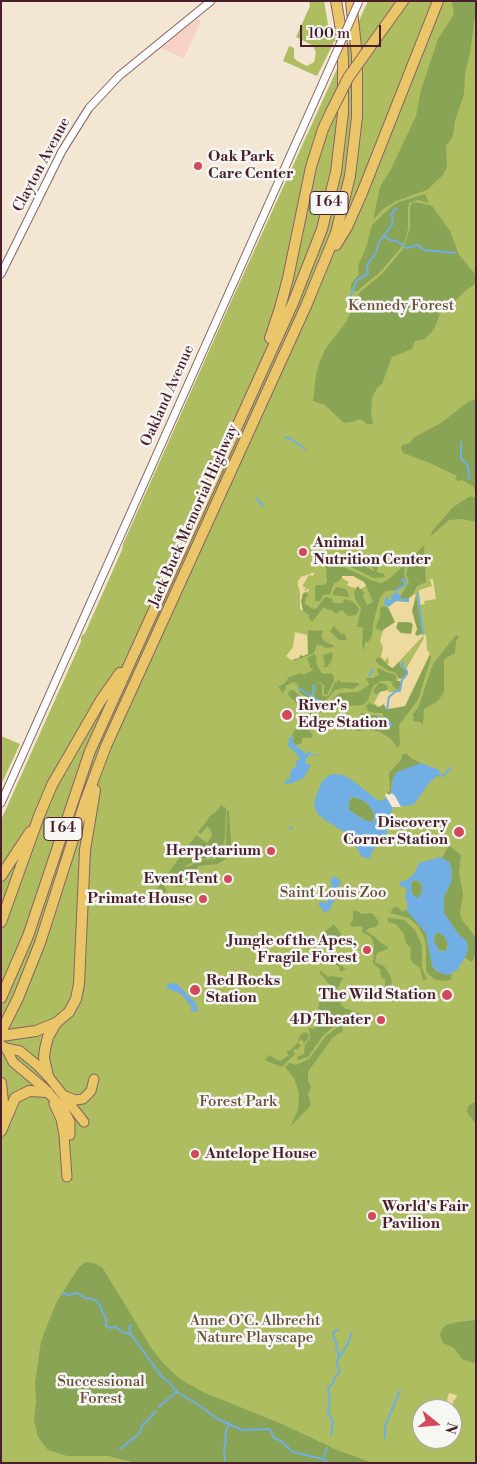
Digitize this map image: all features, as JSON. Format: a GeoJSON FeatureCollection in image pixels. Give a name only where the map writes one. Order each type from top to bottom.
{"type":"FeatureCollection","features":[{"type":"Feature","properties":{"kind":"highway","name":"Jack Buck Memorial Highway"},"geometry":{"type":"LineString","coordinates":[[1,998],[28,936],[86,760],[253,391],[308,266],[322,229],[332,191],[341,142],[344,95],[341,30],[336,1]]}},
{"type":"Feature","properties":{"kind":"highway","name":"Jack Buck Memorial Highway"},"geometry":{"type":"LineString","coordinates":[[1,1032],[18,998],[40,943],[98,764],[322,270],[336,232],[346,195],[356,137],[358,70],[351,1]]}},
{"type":"Feature","properties":{"kind":"highway"},"geometry":{"type":"LineString","coordinates":[[253,391],[280,308],[311,167],[317,148],[332,110],[348,78],[403,1]]}},
{"type":"Feature","properties":{"kind":"highway"},"geometry":{"type":"LineString","coordinates":[[322,270],[362,193],[438,1]]}},
{"type":"Feature","properties":{"kind":"highway"},"geometry":{"type":"LineString","coordinates":[[1,922],[52,785],[110,686],[130,661]]}},
{"type":"Feature","properties":{"kind":"highway"},"geometry":{"type":"LineString","coordinates":[[48,1076],[44,1058],[48,1037],[56,1023],[72,1008],[78,994],[85,850],[98,764]]}},
{"type":"Feature","properties":{"kind":"highway"},"geometry":{"type":"LineString","coordinates":[[1,876],[39,816]]}},
{"type":"Feature","properties":{"kind":"highway"},"geometry":{"type":"LineString","coordinates":[[1,1036],[36,1031],[56,1023]]}},
{"type":"Feature","properties":{"kind":"highway"},"geometry":{"type":"LineString","coordinates":[[1,1083],[3,1102],[1,1120]]}},
{"type":"Feature","properties":{"kind":"highway"},"geometry":{"type":"LineString","coordinates":[[1,1131],[9,1109],[16,1098],[29,1090],[48,1092]]}},
{"type":"Feature","properties":{"kind":"main road"},"geometry":{"type":"LineString","coordinates":[[4,1046],[20,1051],[48,1076],[84,1122]]}},
{"type":"Feature","properties":{"kind":"main road"},"geometry":{"type":"LineString","coordinates":[[4,1046],[14,1062],[48,1092],[63,1109],[69,1118],[70,1134]]}},
{"type":"Feature","properties":{"kind":"main road"},"geometry":{"type":"LineString","coordinates":[[61,1093],[72,1100],[81,1100],[88,1095],[94,1079]]}},
{"type":"Feature","properties":{"kind":"main road"},"geometry":{"type":"LineString","coordinates":[[48,1092],[63,1126],[67,1176]]}},
{"type":"Feature","properties":{"kind":"street","name":"Clayton Avenue"},"geometry":{"type":"LineString","coordinates":[[1,274],[62,151],[90,108],[110,84],[130,66],[211,1]]}},
{"type":"Feature","properties":{"kind":"street","name":"Oakland Avenue"},"geometry":{"type":"LineString","coordinates":[[1,803],[360,1]]}},
{"type":"Feature","properties":{"kind":"shaded area"},"geometry":{"type":"Polygon","coordinates":[[[197,19],[200,20],[200,23],[184,58],[160,48],[197,19]]]}},
{"type":"Feature","properties":{"kind":"green space"},"geometry":{"type":"Polygon","coordinates":[[[309,1],[324,1],[329,30],[334,35],[335,40],[317,76],[283,61],[289,46],[294,48],[294,58],[297,61],[307,66],[314,62],[316,53],[312,45],[296,37],[310,6],[309,1]]]}},
{"type":"Feature","properties":{"kind":"green space","name":"Forest Park"},"geometry":{"type":"Polygon","coordinates":[[[368,1],[476,1],[476,1463],[1,1463],[1,820],[81,642],[81,637],[85,633],[122,550],[123,544],[368,1]]]}},
{"type":"Feature","properties":{"kind":"green space"},"geometry":{"type":"Polygon","coordinates":[[[452,1],[476,1],[476,8],[465,74],[464,94],[455,121],[453,136],[446,146],[447,167],[443,175],[427,190],[396,201],[383,209],[373,220],[380,187],[391,169],[416,116],[421,90],[438,39],[454,14],[452,1]]]}},
{"type":"Feature","properties":{"kind":"green space","name":"Kennedy Forest"},"geometry":{"type":"Polygon","coordinates":[[[425,194],[429,203],[418,200],[409,203],[408,229],[404,243],[399,250],[379,273],[357,291],[352,291],[351,284],[359,274],[358,266],[366,248],[372,225],[399,202],[425,194]]]}},
{"type":"Feature","properties":{"kind":"green space","name":"Kennedy Forest"},"geometry":{"type":"Polygon","coordinates":[[[416,202],[432,206],[450,231],[459,255],[476,275],[476,283],[450,305],[444,305],[440,310],[434,329],[425,339],[415,341],[412,349],[392,357],[382,384],[377,388],[372,398],[371,412],[373,424],[367,424],[360,419],[344,423],[325,405],[313,401],[316,375],[320,361],[326,348],[346,322],[360,292],[381,275],[403,249],[410,228],[410,207],[412,203],[416,202]]]}},
{"type":"Feature","properties":{"kind":"green space"},"geometry":{"type":"Polygon","coordinates":[[[476,399],[476,490],[473,486],[455,479],[457,476],[403,453],[401,448],[402,445],[410,443],[413,438],[441,423],[468,402],[476,399]]]}},
{"type":"Feature","properties":{"kind":"green space"},"geometry":{"type":"Polygon","coordinates":[[[470,496],[476,498],[476,522],[462,519],[449,520],[430,537],[433,530],[452,508],[470,496]]]}},
{"type":"Feature","properties":{"kind":"green space"},"geometry":{"type":"Polygon","coordinates":[[[424,545],[426,582],[417,586],[411,598],[402,599],[400,597],[409,582],[406,574],[407,563],[424,545]]]}},
{"type":"Feature","properties":{"kind":"green space"},"geometry":{"type":"Polygon","coordinates":[[[357,561],[373,571],[375,570],[371,567],[372,563],[378,565],[377,572],[384,574],[385,577],[374,578],[351,567],[357,561]]]}},
{"type":"Feature","properties":{"kind":"green space"},"geometry":{"type":"Polygon","coordinates":[[[326,565],[344,567],[381,583],[388,580],[404,565],[405,567],[404,575],[407,581],[405,586],[398,590],[386,591],[380,597],[373,624],[372,637],[368,642],[365,642],[364,651],[362,645],[363,628],[357,627],[361,608],[355,599],[354,592],[358,586],[365,594],[362,595],[367,605],[373,602],[369,592],[364,582],[343,576],[334,583],[330,594],[323,595],[320,601],[315,601],[315,587],[317,585],[324,585],[327,582],[326,565]]]}},
{"type":"Feature","properties":{"kind":"green space"},"geometry":{"type":"Polygon","coordinates":[[[336,587],[346,589],[349,597],[333,595],[336,587]]]}},
{"type":"Feature","properties":{"kind":"green space"},"geometry":{"type":"Polygon","coordinates":[[[306,592],[308,595],[305,604],[313,609],[317,608],[324,598],[327,597],[332,599],[333,603],[343,603],[344,599],[352,601],[359,611],[356,615],[348,616],[342,610],[335,614],[333,611],[323,608],[312,622],[309,615],[303,611],[301,601],[303,593],[306,592]]]}},
{"type":"Feature","properties":{"kind":"green space"},"geometry":{"type":"Polygon","coordinates":[[[416,595],[423,633],[418,636],[415,634],[417,629],[412,611],[416,595]]]}},
{"type":"Feature","properties":{"kind":"green space"},"geometry":{"type":"Polygon","coordinates":[[[384,606],[389,608],[395,622],[382,631],[375,628],[380,617],[380,608],[384,606]]]}},
{"type":"Feature","properties":{"kind":"green space"},"geometry":{"type":"Polygon","coordinates":[[[398,622],[412,623],[413,633],[401,633],[396,628],[398,622]]]}},
{"type":"Feature","properties":{"kind":"green space"},"geometry":{"type":"Polygon","coordinates":[[[334,626],[340,633],[345,634],[347,640],[339,640],[330,631],[334,626]]]}},
{"type":"Feature","properties":{"kind":"green space"},"geometry":{"type":"Polygon","coordinates":[[[308,630],[323,630],[321,637],[334,647],[327,648],[317,644],[314,653],[294,661],[300,655],[308,654],[308,630]]]}},
{"type":"Feature","properties":{"kind":"green space"},"geometry":{"type":"Polygon","coordinates":[[[456,635],[459,637],[456,641],[455,653],[444,661],[444,692],[438,701],[424,709],[423,725],[420,722],[413,721],[414,717],[412,715],[418,708],[433,664],[456,635]]]}},
{"type":"Feature","properties":{"kind":"green space"},"geometry":{"type":"Polygon","coordinates":[[[331,652],[333,655],[331,662],[327,667],[323,667],[325,665],[323,655],[331,652]]]}},
{"type":"Feature","properties":{"kind":"green space"},"geometry":{"type":"Polygon","coordinates":[[[314,654],[317,657],[316,663],[322,674],[330,673],[334,676],[327,695],[324,694],[324,685],[320,682],[316,684],[314,694],[309,698],[300,693],[298,685],[294,682],[285,686],[286,688],[283,693],[278,687],[285,683],[289,677],[301,673],[303,675],[313,670],[307,658],[314,654]]]}},
{"type":"Feature","properties":{"kind":"green space"},"geometry":{"type":"Polygon","coordinates":[[[430,654],[431,658],[418,700],[399,725],[400,746],[397,747],[390,738],[380,732],[371,730],[355,731],[362,720],[361,713],[384,717],[382,713],[368,711],[366,706],[369,703],[380,707],[384,704],[386,709],[402,707],[406,704],[430,654]]]}},
{"type":"Feature","properties":{"kind":"green space"},"geometry":{"type":"Polygon","coordinates":[[[379,657],[392,668],[397,663],[400,663],[400,666],[406,669],[406,675],[399,679],[396,673],[378,664],[375,660],[379,657]]]}},
{"type":"Feature","properties":{"kind":"green space"},"geometry":{"type":"Polygon","coordinates":[[[379,668],[396,675],[396,681],[401,681],[399,691],[393,686],[391,681],[381,681],[373,686],[368,700],[363,705],[350,706],[346,700],[333,699],[339,693],[358,692],[369,685],[366,678],[374,678],[379,674],[377,670],[379,668]]]}},
{"type":"Feature","properties":{"kind":"green space"},"geometry":{"type":"Polygon","coordinates":[[[340,680],[340,682],[359,683],[359,685],[353,689],[335,690],[319,707],[311,705],[308,709],[316,715],[313,719],[288,695],[289,691],[293,690],[304,699],[311,699],[314,697],[316,685],[319,683],[322,685],[322,695],[326,697],[329,695],[335,682],[340,680]]]}},
{"type":"Feature","properties":{"kind":"green space"},"geometry":{"type":"Polygon","coordinates":[[[379,683],[385,684],[388,687],[387,691],[375,694],[373,692],[379,683]]]}},
{"type":"Feature","properties":{"kind":"green space"},"geometry":{"type":"Polygon","coordinates":[[[300,724],[313,735],[311,738],[302,738],[302,743],[296,745],[292,741],[294,738],[292,736],[300,724]]]}},
{"type":"Feature","properties":{"kind":"green space"},"geometry":{"type":"Polygon","coordinates":[[[1,736],[20,744],[1,785],[1,736]]]}},
{"type":"Feature","properties":{"kind":"green space"},"geometry":{"type":"Polygon","coordinates":[[[406,753],[421,763],[392,780],[391,792],[389,795],[387,793],[390,790],[389,773],[401,760],[402,755],[406,753]]]}},
{"type":"Feature","properties":{"kind":"green space"},"geometry":{"type":"Polygon","coordinates":[[[353,797],[363,800],[370,807],[375,816],[372,822],[369,823],[349,810],[349,802],[353,797]]]}},
{"type":"Feature","properties":{"kind":"green space"},"geometry":{"type":"Polygon","coordinates":[[[221,805],[226,808],[225,837],[222,852],[216,858],[200,859],[185,866],[187,867],[200,860],[215,859],[224,852],[227,809],[229,812],[231,848],[227,858],[218,864],[199,866],[180,887],[177,887],[171,880],[164,887],[167,890],[166,893],[156,890],[196,835],[207,843],[212,836],[211,830],[207,826],[201,834],[198,832],[221,805]]]}},
{"type":"Feature","properties":{"kind":"green space"},"geometry":{"type":"Polygon","coordinates":[[[449,845],[461,855],[459,872],[463,894],[460,914],[462,920],[476,939],[476,953],[472,962],[465,958],[468,950],[466,940],[459,935],[443,911],[444,896],[449,887],[452,874],[450,863],[442,858],[449,845]]]}},
{"type":"Feature","properties":{"kind":"green space"},"geometry":{"type":"Polygon","coordinates":[[[416,880],[421,884],[422,888],[421,896],[417,898],[413,895],[411,886],[412,882],[416,880]]]}},
{"type":"Feature","properties":{"kind":"green space"},"geometry":{"type":"Polygon","coordinates":[[[394,907],[398,907],[402,912],[406,910],[422,927],[426,933],[432,966],[436,971],[448,975],[452,974],[451,979],[447,981],[436,980],[428,974],[426,970],[424,937],[418,926],[409,918],[390,913],[394,907]]]}},
{"type":"Feature","properties":{"kind":"green space"},"geometry":{"type":"Polygon","coordinates":[[[356,910],[361,914],[372,913],[379,922],[376,927],[369,928],[366,931],[388,947],[388,949],[377,953],[375,962],[384,966],[391,977],[392,989],[388,990],[385,988],[385,979],[382,978],[381,970],[373,963],[374,945],[371,937],[362,932],[363,927],[352,927],[350,924],[353,919],[353,911],[356,910]]]}},
{"type":"Feature","properties":{"kind":"green space"},"geometry":{"type":"Polygon","coordinates":[[[388,918],[404,920],[415,930],[422,946],[422,968],[426,980],[423,980],[420,968],[412,962],[410,956],[411,949],[406,943],[404,934],[396,924],[388,922],[388,918]]]}},
{"type":"Feature","properties":{"kind":"green space"},"geometry":{"type":"Polygon","coordinates":[[[334,924],[342,935],[337,941],[335,949],[336,957],[346,969],[342,971],[330,959],[321,935],[334,924]]]}},
{"type":"Feature","properties":{"kind":"green space"},"geometry":{"type":"Polygon","coordinates":[[[437,932],[444,936],[448,943],[445,951],[439,950],[434,941],[437,932]]]}},
{"type":"Feature","properties":{"kind":"green space"},"geometry":{"type":"Polygon","coordinates":[[[321,971],[328,977],[343,978],[334,995],[330,996],[331,999],[337,999],[344,1008],[362,1014],[352,1016],[335,1025],[322,1037],[308,1057],[298,1060],[297,1057],[304,1054],[305,1045],[310,1038],[309,1028],[314,1029],[316,1024],[311,1022],[315,1017],[318,1020],[324,1012],[318,1008],[320,1000],[330,991],[328,988],[330,985],[319,972],[321,971]]]}},
{"type":"Feature","properties":{"kind":"green space"},"geometry":{"type":"Polygon","coordinates":[[[341,1025],[343,1031],[333,1037],[308,1072],[308,1081],[311,1087],[308,1094],[311,1105],[290,1127],[298,1110],[299,1093],[294,1078],[285,1067],[289,1063],[296,1065],[309,1059],[326,1036],[341,1025]]]}},
{"type":"Feature","properties":{"kind":"green space"},"geometry":{"type":"Polygon","coordinates":[[[306,1032],[309,1035],[304,1043],[301,1039],[297,1043],[301,1034],[306,1032]]]}},
{"type":"Feature","properties":{"kind":"green space"},"geometry":{"type":"Polygon","coordinates":[[[297,1043],[301,1045],[298,1049],[293,1050],[295,1054],[281,1067],[265,1060],[269,1055],[280,1061],[289,1055],[286,1052],[297,1043]]]}},
{"type":"Feature","properties":{"kind":"green space"},"geometry":{"type":"Polygon","coordinates":[[[476,1101],[476,1124],[467,1112],[468,1106],[476,1101]]]}},
{"type":"Feature","properties":{"kind":"green space","name":"Successional Forest"},"geometry":{"type":"Polygon","coordinates":[[[86,1262],[102,1267],[152,1349],[180,1379],[205,1393],[282,1424],[337,1450],[373,1463],[137,1463],[108,1456],[67,1456],[48,1450],[38,1437],[34,1420],[35,1383],[41,1341],[57,1301],[79,1267],[86,1262]]]}},
{"type":"Feature","properties":{"kind":"green space"},"geometry":{"type":"Polygon","coordinates":[[[476,1320],[476,1364],[462,1359],[454,1348],[443,1343],[440,1335],[446,1325],[476,1320]]]}},
{"type":"Feature","properties":{"kind":"sand"},"geometry":{"type":"Polygon","coordinates":[[[315,572],[313,576],[309,575],[303,585],[306,588],[304,590],[306,591],[308,588],[309,591],[303,593],[301,601],[303,611],[300,609],[298,581],[301,577],[315,572]]]}},
{"type":"Feature","properties":{"kind":"sand"},"geometry":{"type":"Polygon","coordinates":[[[342,576],[353,576],[364,582],[366,586],[360,589],[358,586],[355,588],[349,586],[347,585],[349,582],[342,578],[342,576]]]}},
{"type":"Feature","properties":{"kind":"sand"},"geometry":{"type":"Polygon","coordinates":[[[430,579],[433,579],[436,599],[424,601],[425,604],[419,605],[419,590],[432,586],[430,579]]]}},
{"type":"Feature","properties":{"kind":"sand"},"geometry":{"type":"Polygon","coordinates":[[[416,594],[412,611],[417,629],[415,634],[417,636],[426,635],[427,650],[430,654],[405,706],[386,709],[384,704],[378,707],[374,703],[380,692],[388,690],[388,692],[399,691],[401,681],[398,681],[399,678],[401,679],[406,675],[406,669],[424,638],[423,636],[393,668],[387,664],[389,663],[388,657],[385,661],[381,657],[383,647],[380,641],[383,630],[395,622],[388,607],[396,601],[409,602],[409,598],[416,594]],[[398,622],[396,628],[401,633],[411,634],[413,624],[410,622],[398,622]]]}},
{"type":"Feature","properties":{"kind":"sand"},"geometry":{"type":"Polygon","coordinates":[[[295,632],[307,635],[308,654],[300,655],[299,658],[291,660],[286,656],[293,647],[295,632]]]}},
{"type":"Feature","properties":{"kind":"sand"},"geometry":{"type":"Polygon","coordinates":[[[449,1393],[457,1397],[455,1399],[447,1399],[449,1393]]]}},
{"type":"Feature","properties":{"kind":"water"},"geometry":{"type":"Polygon","coordinates":[[[401,594],[400,597],[402,599],[409,598],[409,602],[396,601],[388,607],[386,606],[384,602],[387,596],[389,600],[392,600],[391,596],[401,594]]]}},
{"type":"Feature","properties":{"kind":"water"},"geometry":{"type":"Polygon","coordinates":[[[289,738],[294,738],[292,740],[293,743],[306,754],[310,751],[312,755],[316,753],[318,755],[312,756],[310,754],[306,759],[306,764],[311,764],[303,778],[293,783],[285,784],[285,780],[290,779],[293,767],[296,768],[296,761],[300,760],[296,753],[288,746],[289,738]]]}},
{"type":"Feature","properties":{"kind":"water"},"geometry":{"type":"Polygon","coordinates":[[[421,763],[440,770],[439,774],[428,784],[413,805],[393,807],[387,824],[387,838],[380,839],[371,854],[371,859],[362,857],[349,835],[317,813],[314,805],[322,781],[331,774],[343,775],[376,799],[382,801],[391,793],[393,778],[397,772],[421,763]],[[356,797],[351,798],[349,810],[364,820],[372,822],[374,813],[367,803],[356,797]]]}},
{"type":"Feature","properties":{"kind":"water"},"geometry":{"type":"Polygon","coordinates":[[[441,857],[450,863],[452,871],[451,883],[444,896],[444,913],[459,935],[466,940],[468,948],[466,956],[456,971],[448,975],[438,972],[432,966],[426,933],[406,910],[408,907],[405,896],[407,889],[399,885],[400,882],[407,880],[414,874],[419,863],[441,857]],[[414,880],[411,884],[412,894],[418,898],[422,892],[422,885],[419,881],[414,880]],[[437,932],[434,941],[439,950],[443,952],[447,949],[448,944],[444,936],[437,932]]]}},
{"type":"Feature","properties":{"kind":"water"},"geometry":{"type":"Polygon","coordinates":[[[333,876],[341,881],[336,889],[337,897],[334,898],[334,903],[331,903],[329,911],[324,912],[318,904],[322,901],[328,903],[327,890],[332,885],[330,881],[333,876]]]}},
{"type":"Feature","properties":{"kind":"water"},"geometry":{"type":"Polygon","coordinates":[[[176,983],[196,1003],[198,1012],[191,1011],[191,1006],[181,994],[166,988],[168,984],[176,983]]]}},
{"type":"Feature","properties":{"kind":"pier"},"geometry":{"type":"Polygon","coordinates":[[[387,793],[389,795],[392,793],[395,796],[401,807],[392,807],[385,795],[387,793]]]}},
{"type":"Feature","properties":{"kind":"waterway"},"geometry":{"type":"LineString","coordinates":[[349,300],[357,280],[368,274],[367,265],[376,253],[379,242],[392,225],[391,215],[397,208]]}},
{"type":"Feature","properties":{"kind":"waterway"},"geometry":{"type":"LineString","coordinates":[[384,236],[390,240],[397,241],[406,248],[418,245],[424,250],[455,253]]}},
{"type":"Feature","properties":{"kind":"waterway"},"geometry":{"type":"LineString","coordinates":[[286,437],[305,449]]}},
{"type":"Feature","properties":{"kind":"waterway"},"geometry":{"type":"LineString","coordinates":[[461,442],[461,458],[468,466],[469,479]]}},
{"type":"Feature","properties":{"kind":"waterway"},"geometry":{"type":"LineString","coordinates":[[256,498],[263,506]]}},
{"type":"Feature","properties":{"kind":"waterway"},"geometry":{"type":"LineString","coordinates":[[396,594],[397,589],[405,584],[405,580],[403,579],[402,581]]}},
{"type":"Feature","properties":{"kind":"waterway"},"geometry":{"type":"LineString","coordinates":[[418,594],[423,634]]}},
{"type":"Feature","properties":{"kind":"waterway"},"geometry":{"type":"LineString","coordinates":[[387,709],[389,697],[396,691],[400,691],[402,680],[407,674],[407,671],[402,666],[403,662]]}},
{"type":"Feature","properties":{"kind":"waterway"},"geometry":{"type":"LineString","coordinates":[[369,675],[373,670]]}},
{"type":"Feature","properties":{"kind":"waterway"},"geometry":{"type":"LineString","coordinates":[[312,696],[313,685]]}},
{"type":"Feature","properties":{"kind":"waterway"},"geometry":{"type":"LineString","coordinates":[[298,688],[319,701]]}},
{"type":"Feature","properties":{"kind":"waterway"},"geometry":{"type":"LineString","coordinates":[[378,717],[379,721],[388,720],[391,725],[387,726]]}},
{"type":"Feature","properties":{"kind":"waterway"},"geometry":{"type":"LineString","coordinates":[[438,775],[443,776],[451,768]]}},
{"type":"Feature","properties":{"kind":"waterway"},"geometry":{"type":"LineString","coordinates":[[63,1293],[68,1295],[77,1293],[98,1302],[106,1319],[106,1326],[110,1328],[116,1327],[124,1333],[131,1334],[161,1376],[178,1393],[218,1419],[242,1430],[269,1429],[274,1438],[281,1441],[293,1452],[323,1459],[329,1463]]}},
{"type":"Feature","properties":{"kind":"waterway"},"geometry":{"type":"LineString","coordinates":[[131,1325],[129,1328],[131,1333]]}},
{"type":"Feature","properties":{"kind":"waterway"},"geometry":{"type":"LineString","coordinates":[[331,1435],[333,1423],[328,1411],[330,1398],[328,1388],[340,1372],[337,1363],[339,1353],[336,1350],[337,1345],[333,1335],[338,1330]]}},
{"type":"Feature","properties":{"kind":"waterway"},"geometry":{"type":"LineString","coordinates":[[340,1357],[350,1339],[351,1333]]}},
{"type":"Feature","properties":{"kind":"waterway"},"geometry":{"type":"LineString","coordinates":[[159,1407],[177,1391]]}},
{"type":"Feature","properties":{"kind":"waterway"},"geometry":{"type":"LineString","coordinates":[[385,1438],[385,1426],[400,1391]]}},
{"type":"Feature","properties":{"kind":"waterway"},"geometry":{"type":"LineString","coordinates":[[120,1449],[139,1434],[142,1426],[156,1411]]}},
{"type":"Feature","properties":{"kind":"waterway"},"geometry":{"type":"LineString","coordinates":[[225,1461],[225,1434],[229,1423]]}},
{"type":"Feature","properties":{"kind":"waterway"},"geometry":{"type":"LineString","coordinates":[[323,1459],[327,1448]]}},
{"type":"Feature","properties":{"kind":"place","name":"Oak Park Care Center"},"geometry":{"type":"Point","coordinates":[198,166]}},
{"type":"Feature","properties":{"kind":"place","name":"Animal Nutrition Center"},"geometry":{"type":"Point","coordinates":[303,552]}},
{"type":"Feature","properties":{"kind":"place","name":"River's Edge Station"},"geometry":{"type":"Point","coordinates":[287,715]}},
{"type":"Feature","properties":{"kind":"place","name":"Discovery Corner Station"},"geometry":{"type":"Point","coordinates":[459,832]}},
{"type":"Feature","properties":{"kind":"place","name":"Herpetarium"},"geometry":{"type":"Point","coordinates":[271,851]}},
{"type":"Feature","properties":{"kind":"place","name":"Event Tent"},"geometry":{"type":"Point","coordinates":[228,879]}},
{"type":"Feature","properties":{"kind":"place","name":"Primate House"},"geometry":{"type":"Point","coordinates":[203,899]}},
{"type":"Feature","properties":{"kind":"place","name":"Jungle of the Apes, Fragile Forest"},"geometry":{"type":"Point","coordinates":[367,950]}},
{"type":"Feature","properties":{"kind":"place","name":"Red Rocks Station"},"geometry":{"type":"Point","coordinates":[195,990]}},
{"type":"Feature","properties":{"kind":"place","name":"The Wild Station"},"geometry":{"type":"Point","coordinates":[447,995]}},
{"type":"Feature","properties":{"kind":"place","name":"4D Theater"},"geometry":{"type":"Point","coordinates":[381,1020]}},
{"type":"Feature","properties":{"kind":"place","name":"Antelope House"},"geometry":{"type":"Point","coordinates":[195,1154]}},
{"type":"Feature","properties":{"kind":"place","name":"World's Fair Pavilion"},"geometry":{"type":"Point","coordinates":[372,1216]}},
{"type":"Feature","properties":{"kind":"park label","name":"Saint Louis Zoo"},"geometry":{"type":"Point","coordinates":[333,893]}},
{"type":"Feature","properties":{"kind":"park label","name":"Anne O’C. Albrecht Nature Playscape"},"geometry":{"type":"Point","coordinates":[255,1330]}}]}
